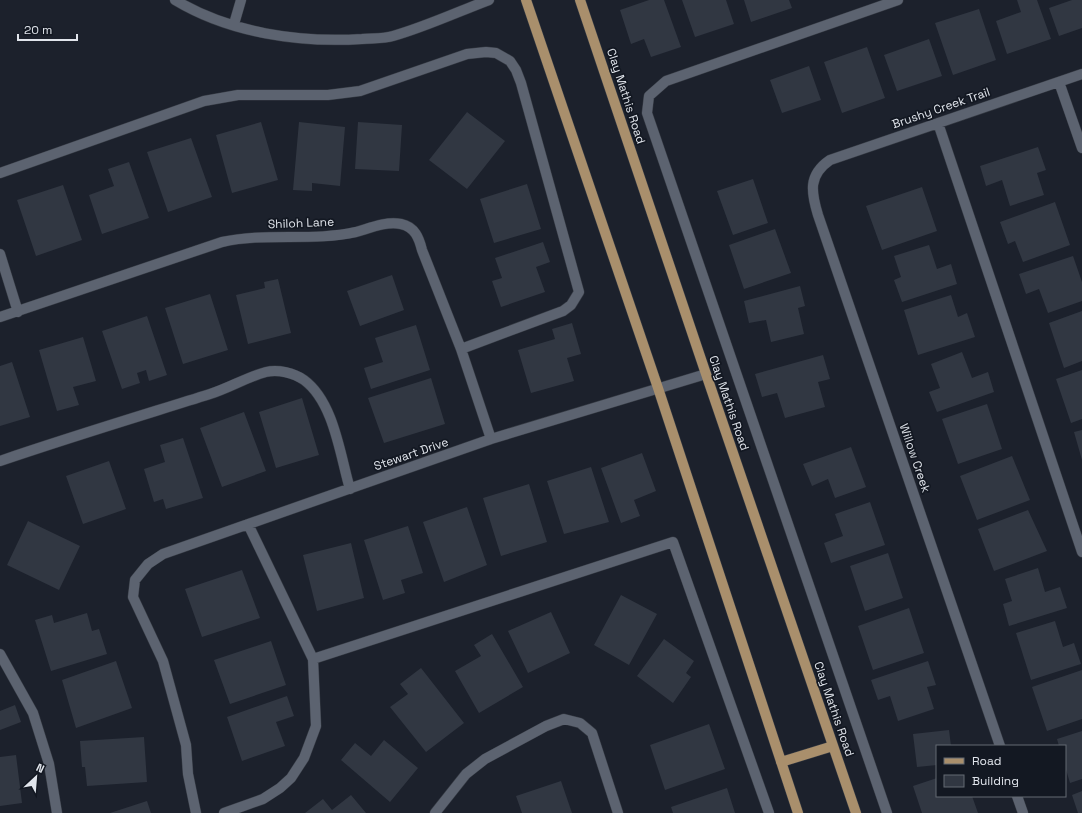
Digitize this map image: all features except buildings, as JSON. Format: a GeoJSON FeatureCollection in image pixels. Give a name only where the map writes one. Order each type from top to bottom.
{"type":"FeatureCollection","features":[{"type":"Feature","properties":{"kind":"main road"},"geometry":{"type":"LineString","coordinates":[[526,0],[658,388],[798,813]]}},
{"type":"Feature","properties":{"kind":"main road","name":"Clay Mathis Road"},"geometry":{"type":"LineString","coordinates":[[580,0],[856,813]]}},
{"type":"Feature","properties":{"kind":"main road"},"geometry":{"type":"LineString","coordinates":[[781,762],[833,746]]}},
{"type":"Feature","properties":{"kind":"street"},"geometry":{"type":"LineString","coordinates":[[175,0],[185,6],[234,24],[273,36],[336,41],[391,37],[489,0]]}},
{"type":"Feature","properties":{"kind":"street"},"geometry":{"type":"LineString","coordinates":[[234,24],[241,0]]}},
{"type":"Feature","properties":{"kind":"street"},"geometry":{"type":"LineString","coordinates":[[887,813],[647,113],[649,96],[666,81],[898,0]]}},
{"type":"Feature","properties":{"kind":"street"},"geometry":{"type":"LineString","coordinates":[[0,172],[204,101],[238,95],[328,95],[360,91],[467,54],[486,52],[496,53],[510,61],[521,83],[579,292],[571,305],[564,311],[461,349]]}},
{"type":"Feature","properties":{"kind":"street","name":"Brushy Creek Trail"},"geometry":{"type":"LineString","coordinates":[[814,177],[822,166],[830,160],[1082,74]]}},
{"type":"Feature","properties":{"kind":"street"},"geometry":{"type":"LineString","coordinates":[[1059,82],[1082,148]]}},
{"type":"Feature","properties":{"kind":"street"},"geometry":{"type":"LineString","coordinates":[[938,123],[1082,552]]}},
{"type":"Feature","properties":{"kind":"street","name":"Willow Creek"},"geometry":{"type":"LineString","coordinates":[[814,177],[812,185],[813,198],[818,215],[1000,745]]}},
{"type":"Feature","properties":{"kind":"street","name":"Shiloh Lane"},"geometry":{"type":"LineString","coordinates":[[0,317],[222,242],[239,238],[316,238],[343,235],[390,224],[402,224],[418,235],[422,250],[461,349],[491,439]]}},
{"type":"Feature","properties":{"kind":"street"},"geometry":{"type":"LineString","coordinates":[[0,254],[18,312]]}},
{"type":"Feature","properties":{"kind":"street"},"geometry":{"type":"LineString","coordinates":[[0,461],[222,390],[268,371],[290,372],[303,379],[314,389],[323,402],[329,415],[350,489]]}},
{"type":"Feature","properties":{"kind":"street","name":"Stewart Drive"},"geometry":{"type":"LineString","coordinates":[[196,813],[188,774],[186,745],[163,661],[133,597],[135,580],[148,564],[163,554],[491,439],[706,374]]}},
{"type":"Feature","properties":{"kind":"street"},"geometry":{"type":"LineString","coordinates":[[224,813],[263,799],[280,788],[291,778],[304,758],[316,726],[313,659],[248,524]]}},
{"type":"Feature","properties":{"kind":"street"},"geometry":{"type":"LineString","coordinates":[[313,659],[673,542],[769,813]]}},
{"type":"Feature","properties":{"kind":"street"},"geometry":{"type":"LineString","coordinates":[[0,654],[33,713],[49,764],[57,813]]}},
{"type":"Feature","properties":{"kind":"street"},"geometry":{"type":"LineString","coordinates":[[435,813],[466,774],[485,759],[557,721],[564,719],[580,723],[592,733],[618,813]]}},
{"type":"Feature","properties":{"kind":"street"},"geometry":{"type":"LineString","coordinates":[[1017,797],[1023,813]]}}]}
